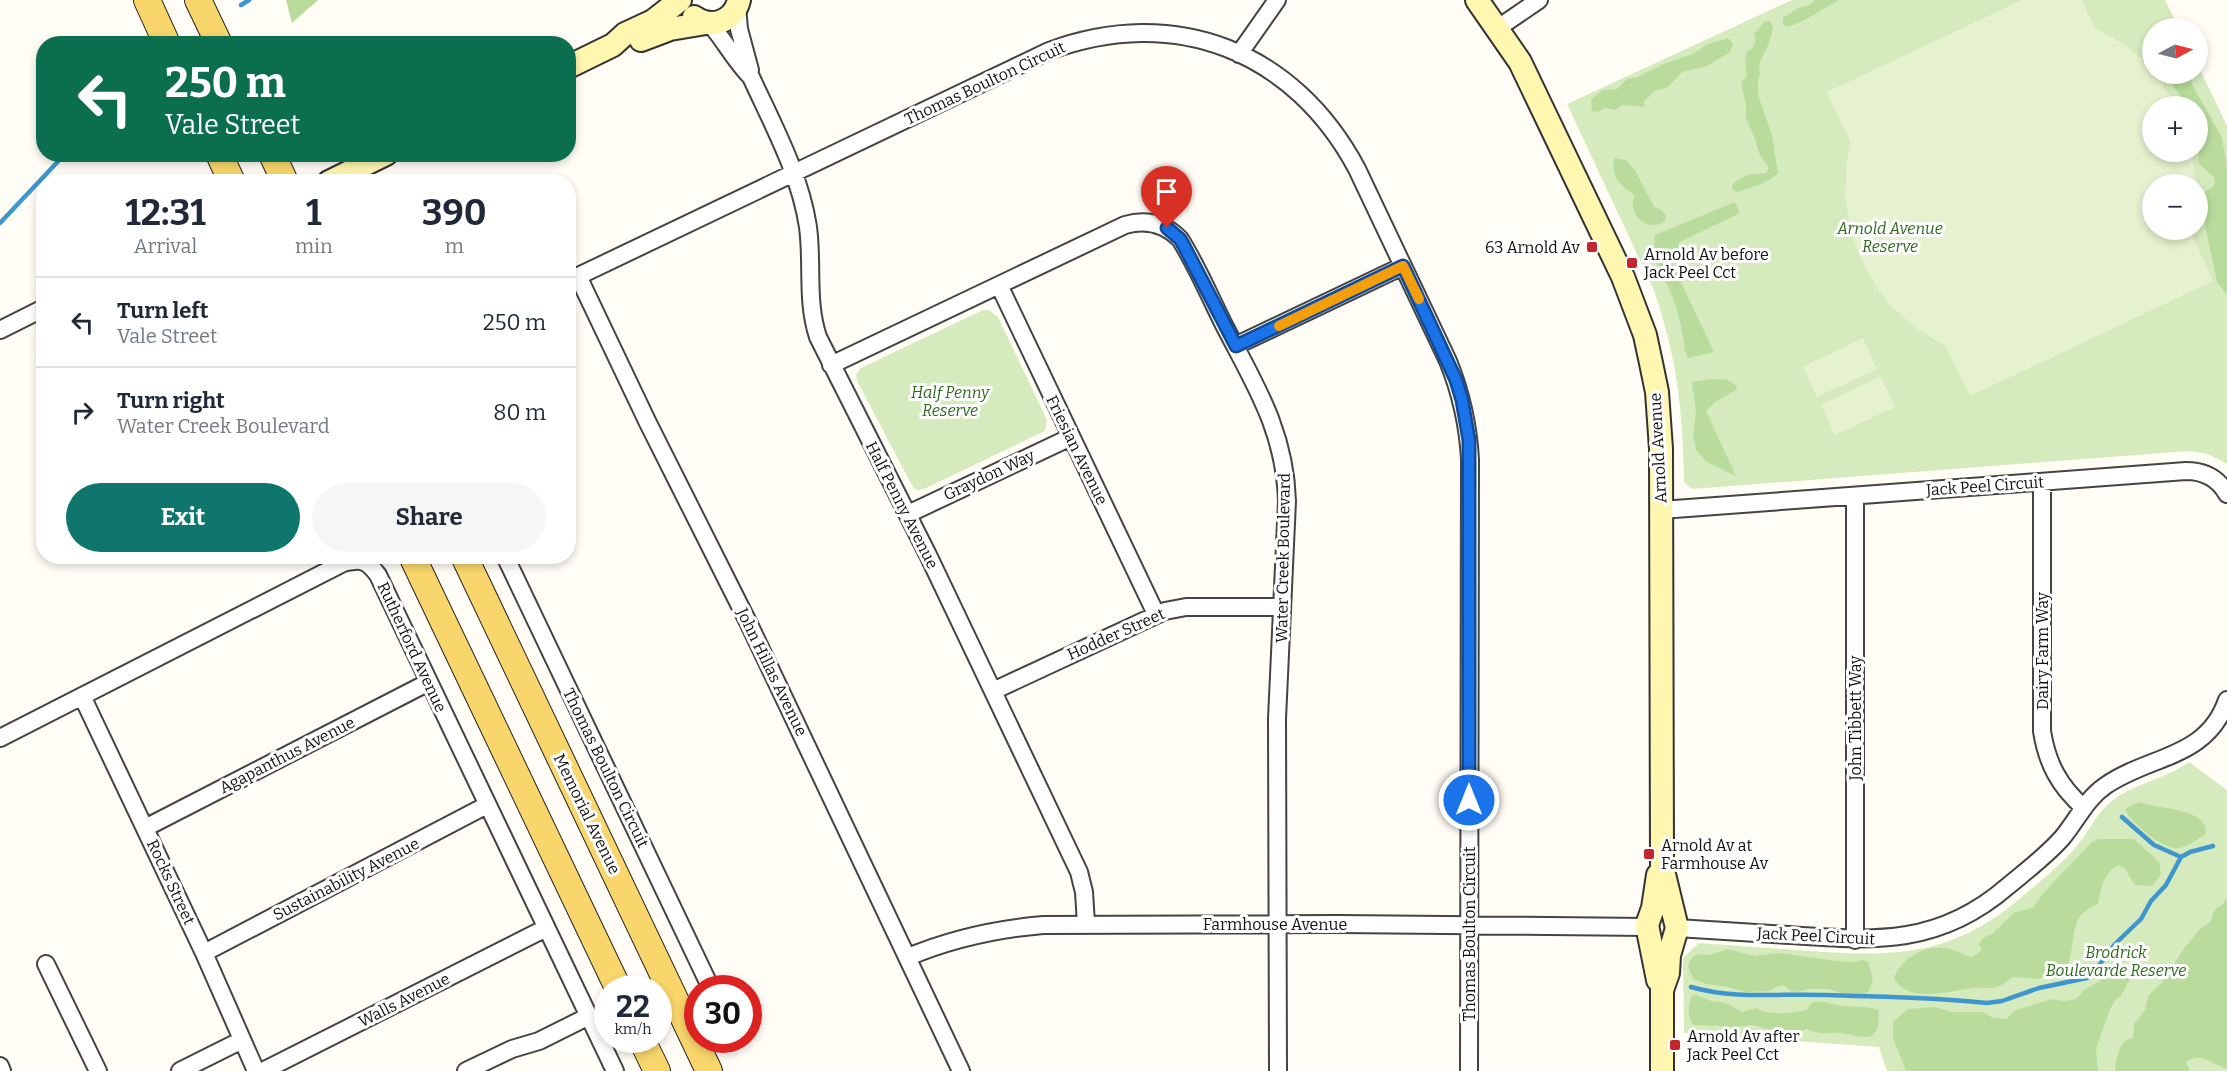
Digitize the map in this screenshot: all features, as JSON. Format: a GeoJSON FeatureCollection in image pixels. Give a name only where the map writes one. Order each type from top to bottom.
{"type":"FeatureCollection","features":[{"type":"Feature","properties":{"kind":"main road"},"geometry":{"type":"LineString","coordinates":[[147,0],[163,36]]}},
{"type":"Feature","properties":{"kind":"main road"},"geometry":{"type":"LineString","coordinates":[[198,0],[215,36]]}},
{"type":"Feature","properties":{"kind":"main road"},"geometry":{"type":"LineString","coordinates":[[416,564],[612,975]]}},
{"type":"Feature","properties":{"kind":"main road","name":"Memorial Avenue"},"geometry":{"type":"LineString","coordinates":[[468,564],[710,1071]]}},
{"type":"Feature","properties":{"kind":"main road"},"geometry":{"type":"LineString","coordinates":[[648,1053],[657,1071]]}},
{"type":"Feature","properties":{"kind":"street"},"geometry":{"type":"LineString","coordinates":[[576,63],[613,45],[625,34],[652,21],[680,0]]}},
{"type":"Feature","properties":{"kind":"street"},"geometry":{"type":"LineString","coordinates":[[685,0],[690,13],[697,19],[708,23]]}},
{"type":"Feature","properties":{"kind":"street"},"geometry":{"type":"LineString","coordinates":[[1239,54],[1277,0]]}},
{"type":"Feature","properties":{"kind":"street","name":"Arnold Avenue"},"geometry":{"type":"LineString","coordinates":[[1477,0],[1498,28],[1533,88],[1623,277],[1645,335],[1657,392],[1661,449],[1662,866],[1675,927],[1668,973],[1662,990],[1662,1071]]}},
{"type":"Feature","properties":{"kind":"street"},"geometry":{"type":"LineString","coordinates":[[1498,28],[1539,0]]}},
{"type":"Feature","properties":{"kind":"street"},"geometry":{"type":"LineString","coordinates":[[613,45],[630,44],[670,29],[719,22],[728,18],[739,3]]}},
{"type":"Feature","properties":{"kind":"street","name":"Half Penny Avenue"},"geometry":{"type":"LineString","coordinates":[[739,3],[739,29],[750,64],[751,77],[794,173],[805,209],[812,314],[818,337],[908,514],[1079,872],[1086,924]]}},
{"type":"Feature","properties":{"kind":"street","name":"Half Penny Avenue"},"geometry":{"type":"LineString","coordinates":[[708,23],[751,77]]}},
{"type":"Feature","properties":{"kind":"street","name":"Thomas Boulton Circuit"},"geometry":{"type":"LineString","coordinates":[[576,277],[1049,51],[1089,39],[1130,33],[1172,34],[1213,44],[1239,54],[1290,84],[1313,106],[1334,132],[1357,169],[1456,380],[1462,400],[1469,440],[1469,1071]]}},
{"type":"Feature","properties":{"kind":"street"},"geometry":{"type":"LineString","coordinates":[[345,174],[370,162]]}},
{"type":"Feature","properties":{"kind":"street","name":"Water Creek Boulevard"},"geometry":{"type":"LineString","coordinates":[[831,365],[1125,225],[1142,221],[1151,222],[1167,228],[1180,239],[1273,422],[1284,462],[1287,501],[1277,719],[1278,1071]]}},
{"type":"Feature","properties":{"kind":"street"},"geometry":{"type":"LineString","coordinates":[[1236,346],[1403,266]]}},
{"type":"Feature","properties":{"kind":"street","name":"John Hillas Avenue"},"geometry":{"type":"LineString","coordinates":[[576,284],[739,603],[961,1071]]}},
{"type":"Feature","properties":{"kind":"street","name":"Friesian Avenue"},"geometry":{"type":"LineString","coordinates":[[999,285],[1156,614]]}},
{"type":"Feature","properties":{"kind":"street"},"geometry":{"type":"LineString","coordinates":[[0,330],[36,312]]}},
{"type":"Feature","properties":{"kind":"street","name":"Graydon Way"},"geometry":{"type":"LineString","coordinates":[[908,514],[1071,436]]}},
{"type":"Feature","properties":{"kind":"street","name":"Jack Peel Circuit"},"geometry":{"type":"LineString","coordinates":[[1661,510],[2193,471],[2214,478],[2227,494]]}},
{"type":"Feature","properties":{"kind":"street","name":"Dairy Farm Way"},"geometry":{"type":"LineString","coordinates":[[2042,482],[2043,731],[2053,770],[2064,789],[2084,808]]}},
{"type":"Feature","properties":{"kind":"street","name":"John Tibbett Way"},"geometry":{"type":"LineString","coordinates":[[1855,496],[1855,940]]}},
{"type":"Feature","properties":{"kind":"street","name":"Rutherford Avenue"},"geometry":{"type":"LineString","coordinates":[[0,738],[341,564]]}},
{"type":"Feature","properties":{"kind":"street","name":"Rutherford Avenue"},"geometry":{"type":"LineString","coordinates":[[368,564],[378,575],[615,1071]]}},
{"type":"Feature","properties":{"kind":"street","name":"Thomas Boulton Circuit"},"geometry":{"type":"LineString","coordinates":[[509,564],[705,975]]}},
{"type":"Feature","properties":{"kind":"street","name":"Hodder Street"},"geometry":{"type":"LineString","coordinates":[[993,691],[1156,614],[1186,607],[1282,607]]}},
{"type":"Feature","properties":{"kind":"street","name":"Agapanthus Avenue"},"geometry":{"type":"LineString","coordinates":[[145,828],[429,682]]}},
{"type":"Feature","properties":{"kind":"street","name":"Rocks Street"},"geometry":{"type":"LineString","coordinates":[[82,696],[204,952],[256,1071]]}},
{"type":"Feature","properties":{"kind":"street","name":"Jack Peel Circuit"},"geometry":{"type":"LineString","coordinates":[[1675,927],[1855,940],[1881,939],[1923,932],[1943,925],[1978,908],[2006,888],[2051,849],[2062,838],[2096,792],[2111,782],[2194,744],[2212,727],[2227,700]]}},
{"type":"Feature","properties":{"kind":"street","name":"Sustainability Avenue"},"geometry":{"type":"LineString","coordinates":[[204,952],[487,805]]}},
{"type":"Feature","properties":{"kind":"street","name":"Arnold Avenue"},"geometry":{"type":"LineString","coordinates":[[1662,866],[1656,881],[1649,927],[1656,974],[1662,990]]}},
{"type":"Feature","properties":{"kind":"street"},"geometry":{"type":"LineString","coordinates":[[1649,927],[1660,912],[1669,914],[1675,927]]}},
{"type":"Feature","properties":{"kind":"street","name":"Farmhouse Avenue"},"geometry":{"type":"LineString","coordinates":[[908,957],[942,944],[994,931],[1043,925],[1469,924],[1649,927]]}},
{"type":"Feature","properties":{"kind":"street","name":"Walls Avenue"},"geometry":{"type":"LineString","coordinates":[[263,1071],[546,928]]}},
{"type":"Feature","properties":{"kind":"street"},"geometry":{"type":"LineString","coordinates":[[46,964],[99,1071]]}},
{"type":"Feature","properties":{"kind":"street"},"geometry":{"type":"LineString","coordinates":[[466,1071],[512,1049],[539,1041],[589,1016]]}},
{"type":"Feature","properties":{"kind":"street"},"geometry":{"type":"LineString","coordinates":[[180,1071],[242,1040]]}},
{"type":"Feature","properties":{"kind":"street"},"geometry":{"type":"LineString","coordinates":[[0,1066],[2,1071]]}},
{"type":"Feature","properties":{"kind":"green space"},"geometry":{"type":"Polygon","coordinates":[[[286,0],[318,0],[292,23],[286,0]]]}},
{"type":"Feature","properties":{"kind":"green space","name":"Arnold Avenue Reserve"},"geometry":{"type":"Polygon","coordinates":[[[1792,0],[2165,0],[2174,18],[2142,18],[2142,84],[2207,84],[2227,126],[2227,464],[2208,454],[2189,451],[1692,489],[1684,482],[1677,384],[1668,337],[1653,288],[1567,104],[1792,0]]]}},
{"type":"Feature","properties":{"kind":"green space"},"geometry":{"type":"Polygon","coordinates":[[[1815,0],[1839,0],[1801,22],[1787,27],[1783,25],[1783,18],[1815,0]]]}},
{"type":"Feature","properties":{"kind":"green space"},"geometry":{"type":"Polygon","coordinates":[[[2022,0],[2082,0],[2095,28],[2125,45],[2142,61],[2142,84],[2162,84],[2170,96],[2142,96],[2142,162],[2193,162],[2195,174],[2142,174],[2142,240],[2195,240],[2213,281],[1970,396],[1946,346],[1916,328],[1890,305],[1862,261],[1850,229],[1845,194],[1847,160],[1851,143],[1827,92],[2022,0]]]}},
{"type":"Feature","properties":{"kind":"green space"},"geometry":{"type":"Polygon","coordinates":[[[1770,21],[1773,28],[1759,64],[1758,95],[1772,135],[1778,173],[1765,182],[1736,192],[1732,189],[1732,185],[1737,181],[1748,175],[1766,173],[1769,168],[1759,153],[1746,118],[1741,81],[1746,78],[1745,58],[1747,51],[1752,49],[1756,40],[1754,34],[1764,22],[1770,21]]]}},
{"type":"Feature","properties":{"kind":"green space"},"geometry":{"type":"Polygon","coordinates":[[[1728,38],[1733,44],[1730,52],[1707,66],[1682,72],[1667,88],[1653,91],[1644,101],[1644,107],[1622,105],[1616,110],[1605,108],[1598,112],[1592,111],[1591,99],[1603,90],[1617,89],[1627,79],[1637,77],[1666,63],[1693,54],[1706,45],[1728,38]]]}},
{"type":"Feature","properties":{"kind":"green space"},"geometry":{"type":"Polygon","coordinates":[[[2172,84],[2192,84],[2199,96],[2180,96],[2172,84]]]}},
{"type":"Feature","properties":{"kind":"green space"},"geometry":{"type":"Polygon","coordinates":[[[2208,113],[2221,136],[2227,167],[2227,295],[2217,282],[2208,240],[2208,190],[2213,187],[2214,177],[2199,162],[2208,162],[2208,113]]]}},
{"type":"Feature","properties":{"kind":"green space"},"geometry":{"type":"Polygon","coordinates":[[[1615,158],[1626,160],[1636,172],[1654,207],[1663,211],[1666,216],[1665,221],[1652,225],[1640,220],[1636,215],[1633,202],[1635,195],[1625,188],[1615,175],[1615,158]]]}},
{"type":"Feature","properties":{"kind":"green space"},"geometry":{"type":"Polygon","coordinates":[[[1735,202],[1740,213],[1678,243],[1685,257],[1672,263],[1714,352],[1688,358],[1674,303],[1656,261],[1655,235],[1735,202]]]}},
{"type":"Feature","properties":{"kind":"green space","name":"Half Penny Reserve"},"geometry":{"type":"Polygon","coordinates":[[[983,310],[989,310],[998,317],[1047,420],[1045,431],[926,488],[914,489],[857,381],[856,374],[861,368],[983,310]]]}},
{"type":"Feature","properties":{"kind":"green space"},"geometry":{"type":"Polygon","coordinates":[[[1863,338],[1877,369],[1817,397],[1803,367],[1863,338]]]}},
{"type":"Feature","properties":{"kind":"green space"},"geometry":{"type":"Polygon","coordinates":[[[1881,376],[1895,407],[1835,435],[1821,405],[1881,376]]]}},
{"type":"Feature","properties":{"kind":"green space"},"geometry":{"type":"Polygon","coordinates":[[[1712,379],[1728,380],[1737,386],[1736,390],[1715,402],[1706,411],[1736,476],[1705,461],[1696,449],[1693,435],[1696,412],[1692,382],[1712,379]]]}},
{"type":"Feature","properties":{"kind":"green space","name":"Brodrick Boulevarde Reserve"},"geometry":{"type":"Polygon","coordinates":[[[2189,762],[2227,790],[2227,1071],[1887,1071],[1879,1047],[1684,1033],[1683,958],[1699,943],[1867,954],[1893,953],[1944,943],[1993,919],[2041,881],[2076,847],[2101,811],[2112,801],[2189,762]]]}},
{"type":"Feature","properties":{"kind":"green space"},"geometry":{"type":"Polygon","coordinates":[[[2139,802],[2181,811],[2200,819],[2205,826],[2205,835],[2179,848],[2173,848],[2157,841],[2141,829],[2125,810],[2139,802]]]}},
{"type":"Feature","properties":{"kind":"green space"},"geometry":{"type":"Polygon","coordinates":[[[2098,839],[2134,839],[2159,862],[2161,874],[2152,886],[2135,885],[2124,868],[2119,865],[2109,872],[2098,904],[2080,916],[2074,932],[2067,970],[2063,973],[2037,979],[2013,977],[1997,987],[1930,994],[1908,991],[1894,978],[1908,959],[1928,949],[1948,949],[1972,957],[1982,950],[1979,944],[1983,938],[1993,933],[2015,912],[2033,908],[2045,891],[2092,842],[2098,839]]]}},
{"type":"Feature","properties":{"kind":"green space"},"geometry":{"type":"Polygon","coordinates":[[[2227,898],[2227,1069],[2196,1058],[2186,1062],[2190,1071],[2115,1071],[2119,1050],[2124,1042],[2133,1038],[2134,1024],[2145,1010],[2148,996],[2161,983],[2200,929],[2210,922],[2215,909],[2221,906],[2227,898]]]}},
{"type":"Feature","properties":{"kind":"green space"},"geometry":{"type":"Polygon","coordinates":[[[1727,949],[1755,956],[1780,953],[1836,961],[1863,960],[1868,962],[1873,979],[1869,991],[1864,994],[1844,994],[1828,989],[1790,991],[1784,985],[1770,991],[1745,992],[1693,979],[1688,966],[1693,957],[1698,954],[1714,954],[1727,949]]]}},
{"type":"Feature","properties":{"kind":"green space"},"geometry":{"type":"Polygon","coordinates":[[[2111,967],[2123,967],[2131,977],[2121,996],[2116,999],[2110,1009],[2096,1049],[2098,1071],[1906,1071],[1893,1038],[1893,1022],[1908,1009],[1935,1007],[1952,1012],[1983,1012],[1993,1018],[2006,1019],[2016,1010],[2052,999],[2064,1001],[2076,999],[2084,990],[2100,981],[2111,967]]]}},
{"type":"Feature","properties":{"kind":"green space"},"geometry":{"type":"Polygon","coordinates":[[[1696,995],[1711,1001],[1726,1003],[1742,1012],[1756,1008],[1774,1013],[1795,1012],[1807,1010],[1811,1003],[1820,1002],[1870,1008],[1879,1010],[1878,1028],[1872,1036],[1864,1037],[1841,1033],[1821,1033],[1807,1029],[1799,1032],[1777,1031],[1751,1025],[1731,1028],[1694,1025],[1690,1019],[1689,1007],[1692,996],[1696,995]]]}},
{"type":"Feature","properties":{"kind":"waterway"},"geometry":{"type":"LineString","coordinates":[[241,5],[249,0]]}},
{"type":"Feature","properties":{"kind":"waterway"},"geometry":{"type":"LineString","coordinates":[[46,174],[57,162]]}},
{"type":"Feature","properties":{"kind":"waterway"},"geometry":{"type":"LineString","coordinates":[[0,223],[36,185]]}},
{"type":"Feature","properties":{"kind":"waterway"},"geometry":{"type":"LineString","coordinates":[[2122,817],[2154,845],[2181,857]]}},
{"type":"Feature","properties":{"kind":"waterway"},"geometry":{"type":"LineString","coordinates":[[1691,987],[1742,995],[1947,999],[1987,1003],[2002,1001],[2039,988],[2087,978],[2115,944],[2141,919],[2151,901],[2166,885],[2181,857],[2190,852],[2213,846]]}},
{"type":"Feature","properties":{"kind":"slow traffic"},"geometry":{"type":"LineString","coordinates":[[1279,326],[1403,266],[1419,299]]}},
{"type":"Feature","properties":{"kind":"place","name":"63 Arnold Av"},"geometry":{"type":"Point","coordinates":[1592,247]}},
{"type":"Feature","properties":{"kind":"place","name":"Arnold Av before Jack Peel Cct"},"geometry":{"type":"Point","coordinates":[1632,263]}},
{"type":"Feature","properties":{"kind":"place","name":"Arnold Av at Farmhouse Av"},"geometry":{"type":"Point","coordinates":[1649,854]}},
{"type":"Feature","properties":{"kind":"place","name":"Arnold Av after Jack Peel Cct"},"geometry":{"type":"Point","coordinates":[1675,1045]}},
{"type":"Feature","properties":{"kind":"route"},"geometry":{"type":"LineString","coordinates":[[1167,228],[1180,239],[1236,346],[1403,266],[1456,380],[1469,440],[1469,800]]}}]}
